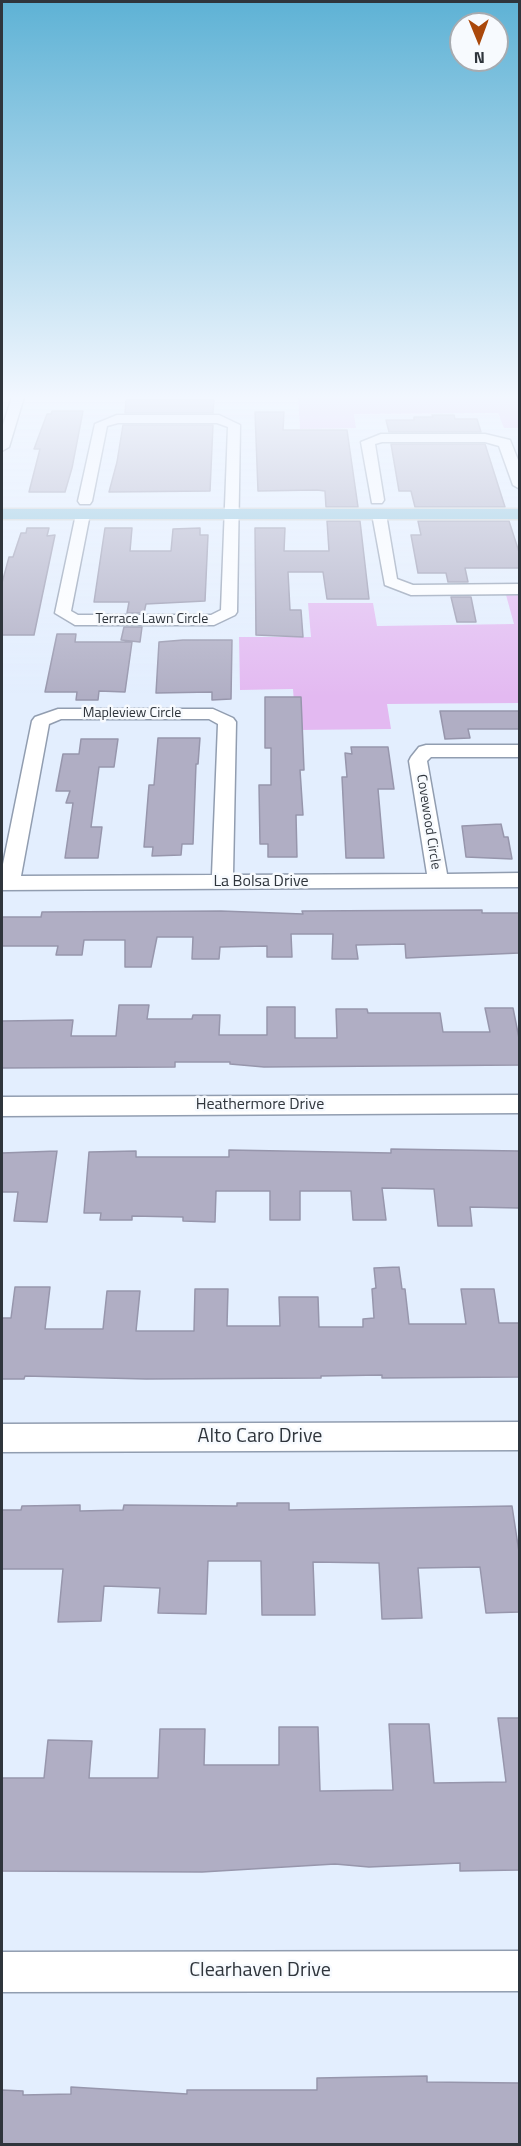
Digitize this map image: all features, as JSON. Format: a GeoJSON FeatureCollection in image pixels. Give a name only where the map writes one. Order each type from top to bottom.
{"type":"FeatureCollection","features":[{"type":"Feature","properties":{"kind":"main road"},"geometry":{"type":"LineString","coordinates":[[2,501],[84,507],[378,507],[519,500]]}},
{"type":"Feature","properties":{"kind":"main road"},"geometry":{"type":"LineString","coordinates":[[2,514],[84,507]]}},
{"type":"Feature","properties":{"kind":"main road"},"geometry":{"type":"LineString","coordinates":[[378,507],[519,514]]}},
{"type":"Feature","properties":{"kind":"street","name":"Terrace Lawn Circle"},"geometry":{"type":"LineString","coordinates":[[86,497],[63,613],[75,620],[214,620],[229,612],[232,497]]}},
{"type":"Feature","properties":{"kind":"street"},"geometry":{"type":"LineString","coordinates":[[376,497],[390,582],[411,590],[519,589]]}},
{"type":"Feature","properties":{"kind":"street","name":"Mapleview Circle"},"geometry":{"type":"LineString","coordinates":[[5,883],[41,721],[57,714],[213,714],[227,722],[222,882]]}},
{"type":"Feature","properties":{"kind":"street","name":"Covewood Circle"},"geometry":{"type":"LineString","coordinates":[[438,881],[418,760],[426,751],[519,751]]}},
{"type":"Feature","properties":{"kind":"street","name":"La Bolsa Drive"},"geometry":{"type":"LineString","coordinates":[[5,883],[519,880]]}},
{"type":"Feature","properties":{"kind":"street","name":"Heathermore Drive"},"geometry":{"type":"LineString","coordinates":[[2,1107],[519,1104]]}},
{"type":"Feature","properties":{"kind":"street","name":"Alto Caro Drive"},"geometry":{"type":"LineString","coordinates":[[2,1438],[519,1436]]}},
{"type":"Feature","properties":{"kind":"street","name":"Clearhaven Drive"},"geometry":{"type":"LineString","coordinates":[[2,1972],[519,1971]]}},
{"type":"Feature","properties":{"kind":"shaded area"},"geometry":{"type":"Polygon","coordinates":[[[506,595],[519,595],[519,703],[387,704],[391,729],[296,730],[293,689],[240,690],[239,637],[311,637],[308,603],[373,603],[377,626],[514,624],[506,595]]]}},
{"type":"Feature","properties":{"kind":"building"},"geometry":{"type":"Polygon","coordinates":[[[325,497],[357,497],[358,507],[326,507],[325,497]]]}},
{"type":"Feature","properties":{"kind":"building"},"geometry":{"type":"Polygon","coordinates":[[[413,497],[502,497],[505,507],[415,507],[413,497]]]}},
{"type":"Feature","properties":{"kind":"building"},"geometry":{"type":"Polygon","coordinates":[[[327,521],[360,521],[369,599],[327,599],[323,572],[288,572],[290,610],[301,610],[303,637],[256,635],[255,528],[285,528],[284,551],[329,551],[327,521]]]}},
{"type":"Feature","properties":{"kind":"building"},"geometry":{"type":"Polygon","coordinates":[[[418,521],[509,521],[519,552],[519,568],[465,568],[468,582],[448,582],[446,573],[418,573],[411,535],[421,535],[418,521]]]}},
{"type":"Feature","properties":{"kind":"building"},"geometry":{"type":"Polygon","coordinates":[[[27,528],[49,528],[47,536],[55,535],[34,635],[2,635],[2,583],[9,557],[13,557],[21,533],[26,533],[27,528]]]}},
{"type":"Feature","properties":{"kind":"building"},"geometry":{"type":"Polygon","coordinates":[[[105,528],[132,528],[130,551],[171,551],[173,529],[200,528],[200,535],[208,535],[205,601],[146,604],[144,613],[127,613],[129,602],[94,602],[105,528]]]}},
{"type":"Feature","properties":{"kind":"building"},"geometry":{"type":"Polygon","coordinates":[[[451,597],[471,597],[476,622],[457,622],[451,597]]]}},
{"type":"Feature","properties":{"kind":"building"},"geometry":{"type":"Polygon","coordinates":[[[124,627],[142,627],[140,642],[121,640],[124,627]]]}},
{"type":"Feature","properties":{"kind":"building"},"geometry":{"type":"Polygon","coordinates":[[[57,634],[76,634],[75,642],[132,642],[125,692],[99,691],[98,700],[76,700],[77,692],[45,692],[57,634]]]}},
{"type":"Feature","properties":{"kind":"building"},"geometry":{"type":"Polygon","coordinates":[[[232,640],[231,699],[212,700],[212,692],[156,693],[159,642],[232,640]]]}},
{"type":"Feature","properties":{"kind":"building"},"geometry":{"type":"Polygon","coordinates":[[[265,697],[301,697],[304,770],[300,770],[303,815],[296,815],[297,857],[268,857],[268,844],[260,844],[259,785],[271,785],[271,748],[265,748],[265,697]]]}},
{"type":"Feature","properties":{"kind":"building"},"geometry":{"type":"Polygon","coordinates":[[[440,711],[519,711],[519,729],[468,729],[470,738],[445,739],[440,711]]]}},
{"type":"Feature","properties":{"kind":"building"},"geometry":{"type":"Polygon","coordinates":[[[158,738],[200,738],[198,764],[196,764],[193,844],[182,844],[181,855],[152,856],[153,847],[144,847],[149,785],[154,785],[158,738]]]}},
{"type":"Feature","properties":{"kind":"building"},"geometry":{"type":"Polygon","coordinates":[[[81,739],[118,739],[114,767],[99,767],[91,827],[102,827],[98,858],[65,858],[73,803],[66,803],[70,791],[56,791],[63,754],[79,754],[81,739]]]}},
{"type":"Feature","properties":{"kind":"building"},"geometry":{"type":"Polygon","coordinates":[[[351,747],[388,747],[394,789],[378,789],[384,858],[346,858],[342,777],[347,777],[345,753],[352,754],[351,747]]]}},
{"type":"Feature","properties":{"kind":"building"},"geometry":{"type":"Polygon","coordinates":[[[501,824],[504,837],[508,837],[512,859],[466,857],[462,826],[501,824]]]}},
{"type":"Feature","properties":{"kind":"building"},"geometry":{"type":"Polygon","coordinates":[[[482,910],[482,913],[519,913],[519,953],[406,958],[405,944],[356,945],[358,959],[332,959],[333,934],[291,934],[292,957],[267,957],[267,946],[220,947],[219,959],[192,959],[193,937],[157,937],[151,967],[125,967],[125,940],[84,940],[82,955],[56,955],[58,946],[2,946],[2,917],[41,917],[42,912],[221,911],[303,914],[302,911],[482,910]]]}},
{"type":"Feature","properties":{"kind":"building"},"geometry":{"type":"Polygon","coordinates":[[[119,1005],[149,1005],[147,1019],[192,1019],[193,1015],[220,1015],[219,1035],[267,1035],[267,1007],[295,1007],[295,1038],[337,1038],[336,1009],[367,1009],[368,1013],[440,1013],[443,1032],[490,1032],[485,1008],[513,1008],[519,1038],[519,1065],[264,1067],[230,1064],[230,1062],[175,1062],[175,1067],[2,1068],[2,1021],[73,1020],[71,1036],[116,1036],[119,1005]]]}},
{"type":"Feature","properties":{"kind":"building"},"geometry":{"type":"Polygon","coordinates":[[[391,1149],[519,1151],[519,1208],[470,1207],[472,1226],[438,1226],[434,1189],[382,1188],[386,1220],[353,1220],[351,1191],[300,1191],[300,1220],[270,1220],[270,1191],[216,1191],[215,1222],[183,1221],[183,1217],[132,1216],[132,1220],[100,1220],[101,1213],[84,1213],[89,1152],[136,1151],[136,1157],[229,1157],[229,1150],[391,1153],[391,1149]]]}},
{"type":"Feature","properties":{"kind":"building"},"geometry":{"type":"Polygon","coordinates":[[[57,1151],[47,1222],[14,1221],[18,1192],[2,1192],[2,1153],[57,1151]]]}},
{"type":"Feature","properties":{"kind":"building"},"geometry":{"type":"Polygon","coordinates":[[[399,1267],[402,1289],[405,1289],[409,1324],[466,1324],[461,1289],[494,1289],[499,1323],[519,1323],[519,1377],[382,1378],[382,1375],[321,1376],[321,1378],[146,1379],[25,1376],[24,1379],[2,1379],[2,1318],[11,1318],[15,1287],[50,1287],[45,1329],[103,1329],[107,1291],[140,1291],[136,1331],[194,1331],[195,1289],[228,1289],[227,1326],[280,1326],[279,1297],[318,1297],[319,1327],[363,1327],[363,1319],[374,1318],[372,1289],[376,1288],[374,1268],[399,1267]]]}},
{"type":"Feature","properties":{"kind":"building"},"geometry":{"type":"Polygon","coordinates":[[[237,1503],[289,1503],[289,1510],[512,1506],[519,1552],[519,1612],[486,1613],[480,1567],[418,1568],[422,1618],[382,1619],[379,1563],[313,1562],[315,1615],[262,1615],[261,1561],[208,1561],[206,1614],[158,1613],[160,1588],[104,1586],[101,1621],[58,1622],[63,1569],[2,1569],[2,1510],[21,1510],[22,1506],[80,1505],[80,1511],[123,1510],[124,1505],[237,1506],[237,1503]]]}},
{"type":"Feature","properties":{"kind":"building"},"geometry":{"type":"Polygon","coordinates":[[[498,1718],[519,1718],[519,1870],[460,1871],[460,1863],[369,1867],[335,1864],[202,1872],[2,1871],[2,1778],[44,1778],[48,1740],[92,1741],[89,1778],[158,1778],[160,1729],[205,1729],[204,1765],[279,1765],[279,1727],[318,1727],[320,1791],[393,1790],[389,1724],[429,1724],[434,1783],[506,1782],[498,1718]]]}},
{"type":"Feature","properties":{"kind":"building"},"geometry":{"type":"Polygon","coordinates":[[[427,2076],[427,2082],[519,2083],[519,2145],[2,2145],[2,2090],[23,2091],[23,2095],[71,2094],[71,2087],[187,2094],[187,2090],[317,2090],[317,2078],[427,2076]]]}}]}
